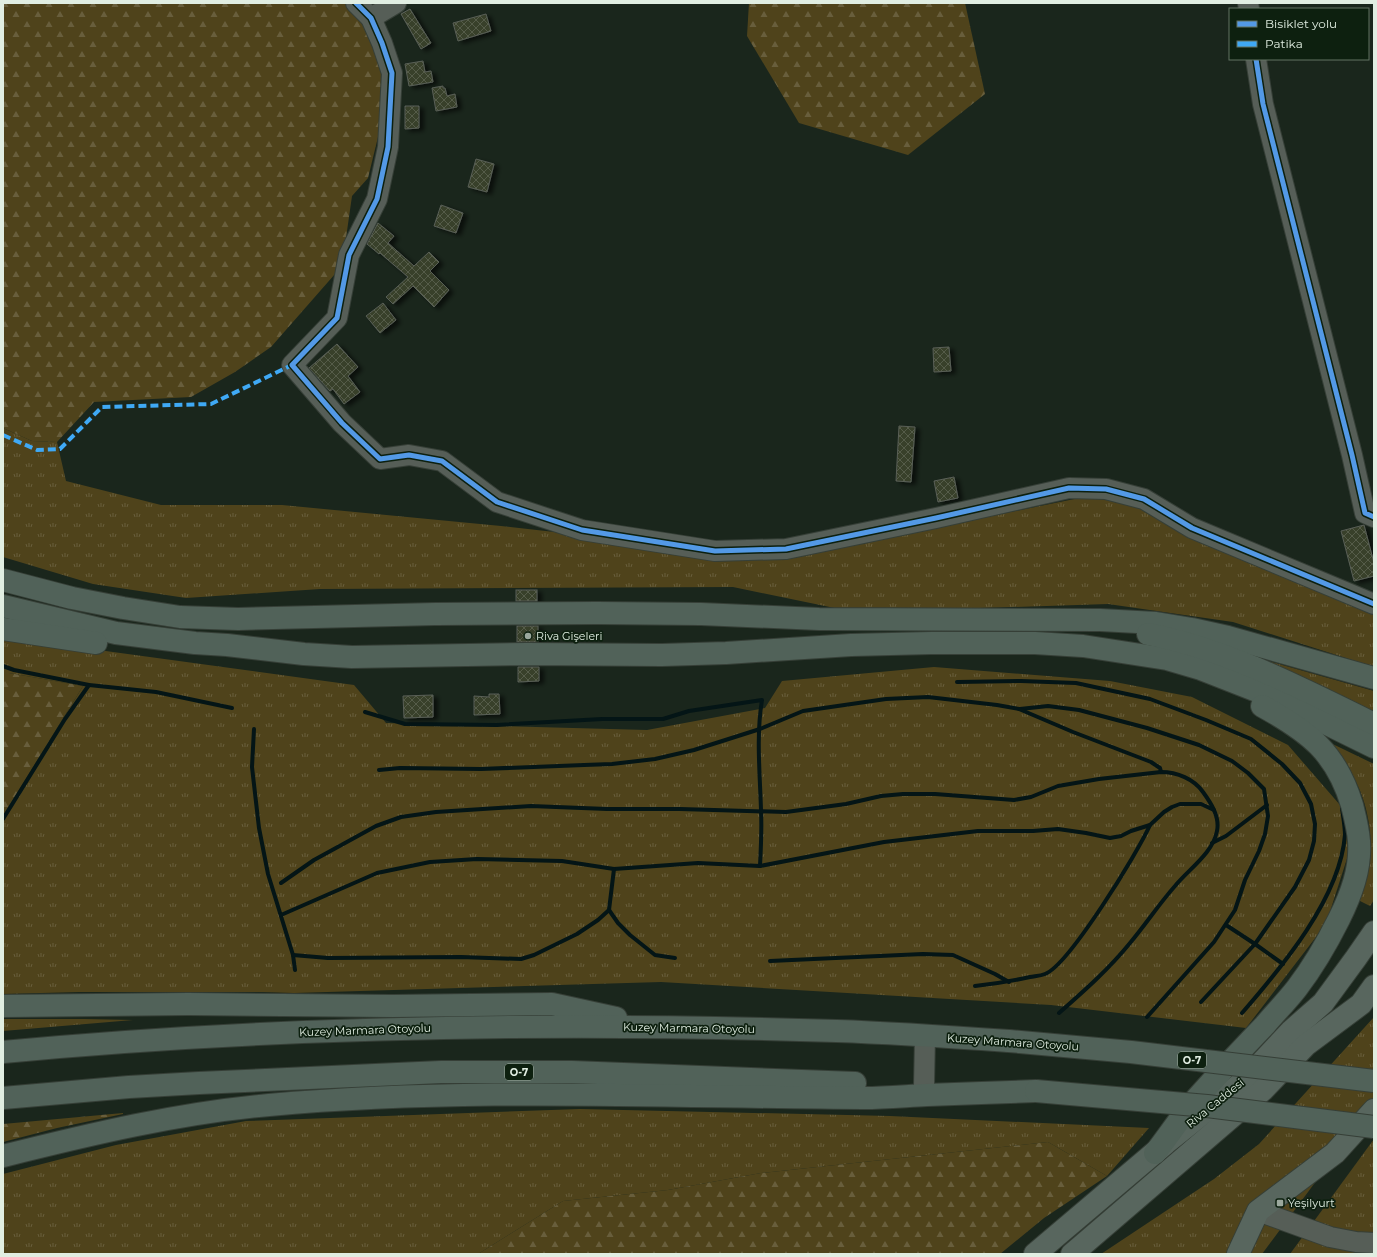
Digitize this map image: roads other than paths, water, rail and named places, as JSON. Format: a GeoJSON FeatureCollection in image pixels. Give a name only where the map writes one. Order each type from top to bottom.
{"type":"FeatureCollection","features":[{"type":"Feature","properties":{"kind":"highway"},"geometry":{"type":"LineString","coordinates":[[3,580],[72,598],[180,617],[238,619],[527,613],[701,614],[820,619],[1100,620],[1156,623],[1228,637],[1374,678]]}},
{"type":"Feature","properties":{"kind":"highway"},"geometry":{"type":"LineString","coordinates":[[3,606],[116,633],[195,643],[227,645],[304,654],[352,657],[527,654],[698,654],[851,645],[960,643],[1083,646],[1166,659],[1208,671],[1270,696],[1374,747]]}},
{"type":"Feature","properties":{"kind":"highway"},"geometry":{"type":"LineString","coordinates":[[950,619],[988,622],[1065,623],[1103,627],[1152,635],[1217,653],[1246,664],[1273,675],[1374,724]]}},
{"type":"Feature","properties":{"kind":"highway"},"geometry":{"type":"LineString","coordinates":[[3,629],[94,643],[151,649],[173,650],[227,645]]}},
{"type":"Feature","properties":{"kind":"highway"},"geometry":{"type":"LineString","coordinates":[[1111,650],[1207,680],[1245,697],[1292,724],[1318,744],[1330,757],[1341,775],[1358,826],[1359,842],[1357,872],[1353,888],[1335,928],[1310,969],[1296,990],[1196,1100],[1155,1153]]}},
{"type":"Feature","properties":{"kind":"highway"},"geometry":{"type":"LineString","coordinates":[[3,1006],[188,1004],[393,1006],[552,1004],[654,1027]]}},
{"type":"Feature","properties":{"kind":"highway","name":"Kuzey Marmara Otoyolu"},"geometry":{"type":"LineString","coordinates":[[3,1052],[234,1035],[480,1027],[654,1027],[839,1031],[1009,1041],[1131,1052],[1374,1082]]}},
{"type":"Feature","properties":{"kind":"highway","name":"O-7"},"geometry":{"type":"LineString","coordinates":[[3,1098],[145,1086],[441,1072],[572,1072],[1036,1090],[1207,1106],[1374,1127]]}},
{"type":"Feature","properties":{"kind":"highway"},"geometry":{"type":"LineString","coordinates":[[3,1156],[140,1124],[194,1115],[268,1105],[342,1100],[568,1094],[868,1098],[1036,1090]]}},
{"type":"Feature","properties":{"kind":"main road","name":"Riva Caddesi"},"geometry":{"type":"LineString","coordinates":[[1035,1254],[1155,1153],[1245,1080],[1291,1031],[1323,1003],[1374,932]]}},
{"type":"Feature","properties":{"kind":"main road","name":"Riva Caddesi"},"geometry":{"type":"LineString","coordinates":[[1072,1254],[1263,1090],[1306,1045],[1368,1000],[1374,986]]}},
{"type":"Feature","properties":{"kind":"main road"},"geometry":{"type":"LineString","coordinates":[[1238,1254],[1258,1211],[1335,1153],[1374,1110]]}},
{"type":"Feature","properties":{"kind":"street"},"geometry":{"type":"LineString","coordinates":[[356,3],[371,18],[382,43],[392,73],[388,147],[377,199],[348,255],[337,318],[292,365],[342,423],[380,458],[408,455],[442,461],[497,502],[582,530],[715,551],[786,549],[1069,488],[1106,489],[1144,500],[1192,528],[1373,600]]}},
{"type":"Feature","properties":{"kind":"street"},"geometry":{"type":"LineString","coordinates":[[371,18],[396,3]]}},
{"type":"Feature","properties":{"kind":"street"},"geometry":{"type":"LineString","coordinates":[[1256,60],[1263,104],[1350,447],[1365,513],[1374,517]]}},
{"type":"Feature","properties":{"kind":"street"},"geometry":{"type":"LineString","coordinates":[[924,1086],[925,1036]]}},
{"type":"Feature","properties":{"kind":"street"},"geometry":{"type":"LineString","coordinates":[[1258,1211],[1330,1237],[1356,1242],[1374,1242]]}},
{"type":"Feature","properties":{"kind":"waterway"},"geometry":{"type":"LineString","coordinates":[[3,666],[14,670],[89,685],[156,692],[232,708]]}},
{"type":"Feature","properties":{"kind":"waterway"},"geometry":{"type":"LineString","coordinates":[[957,682],[1021,681],[1076,683],[1150,699],[1251,739],[1282,764],[1300,783],[1311,804],[1315,824],[1314,841],[1309,860],[1295,887],[1255,944],[1201,1002]]}},
{"type":"Feature","properties":{"kind":"waterway"},"geometry":{"type":"LineString","coordinates":[[3,819],[65,719],[89,685]]}},
{"type":"Feature","properties":{"kind":"waterway"},"geometry":{"type":"LineString","coordinates":[[379,770],[400,768],[481,769],[612,764],[655,759],[694,750],[760,729],[803,711],[886,699],[928,697],[1019,709],[1073,732],[1151,762],[1160,768],[1161,772]]}},
{"type":"Feature","properties":{"kind":"waterway"},"geometry":{"type":"LineString","coordinates":[[365,712],[405,724],[497,725],[602,719],[663,719],[689,711],[762,700],[759,727],[761,824],[760,866]]}},
{"type":"Feature","properties":{"kind":"waterway"},"geometry":{"type":"LineString","coordinates":[[1020,709],[1048,706],[1079,710],[1147,728],[1199,745],[1232,761],[1248,773],[1264,789],[1268,816],[1265,834],[1259,851],[1245,880],[1235,910],[1214,942],[1147,1017]]}},
{"type":"Feature","properties":{"kind":"waterway"},"geometry":{"type":"LineString","coordinates":[[254,729],[252,767],[259,828],[268,874],[293,955],[295,970]]}},
{"type":"Feature","properties":{"kind":"waterway"},"geometry":{"type":"LineString","coordinates":[[281,883],[314,860],[376,826],[401,817],[436,812],[531,806],[607,809],[680,809],[786,812],[846,804],[881,796],[903,794],[935,794],[1014,800],[1031,797],[1058,786],[1099,779],[1161,772],[1173,773],[1185,777],[1199,787],[1212,805],[1218,826],[1215,839],[1206,854],[1169,893],[1114,962],[1059,1013]]}},
{"type":"Feature","properties":{"kind":"waterway"},"geometry":{"type":"LineString","coordinates":[[281,915],[377,873],[430,862],[477,859],[562,861],[614,869],[698,863],[760,866],[884,842],[978,831],[1033,831],[1058,829],[1110,838],[1121,836],[1150,825],[1164,812],[1180,804],[1201,804],[1214,810]]}},
{"type":"Feature","properties":{"kind":"waterway"},"geometry":{"type":"LineString","coordinates":[[1212,843],[1226,836],[1267,805]]}},
{"type":"Feature","properties":{"kind":"waterway"},"geometry":{"type":"LineString","coordinates":[[1242,1013],[1291,953],[1321,907],[1341,859],[1345,835],[1342,808]]}},
{"type":"Feature","properties":{"kind":"waterway"},"geometry":{"type":"LineString","coordinates":[[975,986],[1041,975],[1045,974],[1056,966],[1086,930],[1118,882],[1150,825]]}},
{"type":"Feature","properties":{"kind":"waterway"},"geometry":{"type":"LineString","coordinates":[[293,955],[328,958],[461,957],[521,959],[534,955],[577,934],[598,920],[609,910],[614,869]]}},
{"type":"Feature","properties":{"kind":"waterway"},"geometry":{"type":"LineString","coordinates":[[609,910],[618,923],[630,935],[655,955],[675,958]]}},
{"type":"Feature","properties":{"kind":"waterway"},"geometry":{"type":"LineString","coordinates":[[1226,925],[1283,964]]}},
{"type":"Feature","properties":{"kind":"waterway"},"geometry":{"type":"LineString","coordinates":[[770,961],[923,954],[953,955],[1009,982]]}},
{"type":"Feature","properties":{"kind":"place","name":"Riva Gişeleri"},"geometry":{"type":"Point","coordinates":[528,636]}},
{"type":"Feature","properties":{"kind":"place","name":"Yeşilyurt"},"geometry":{"type":"Point","coordinates":[1280,1203]}}]}
